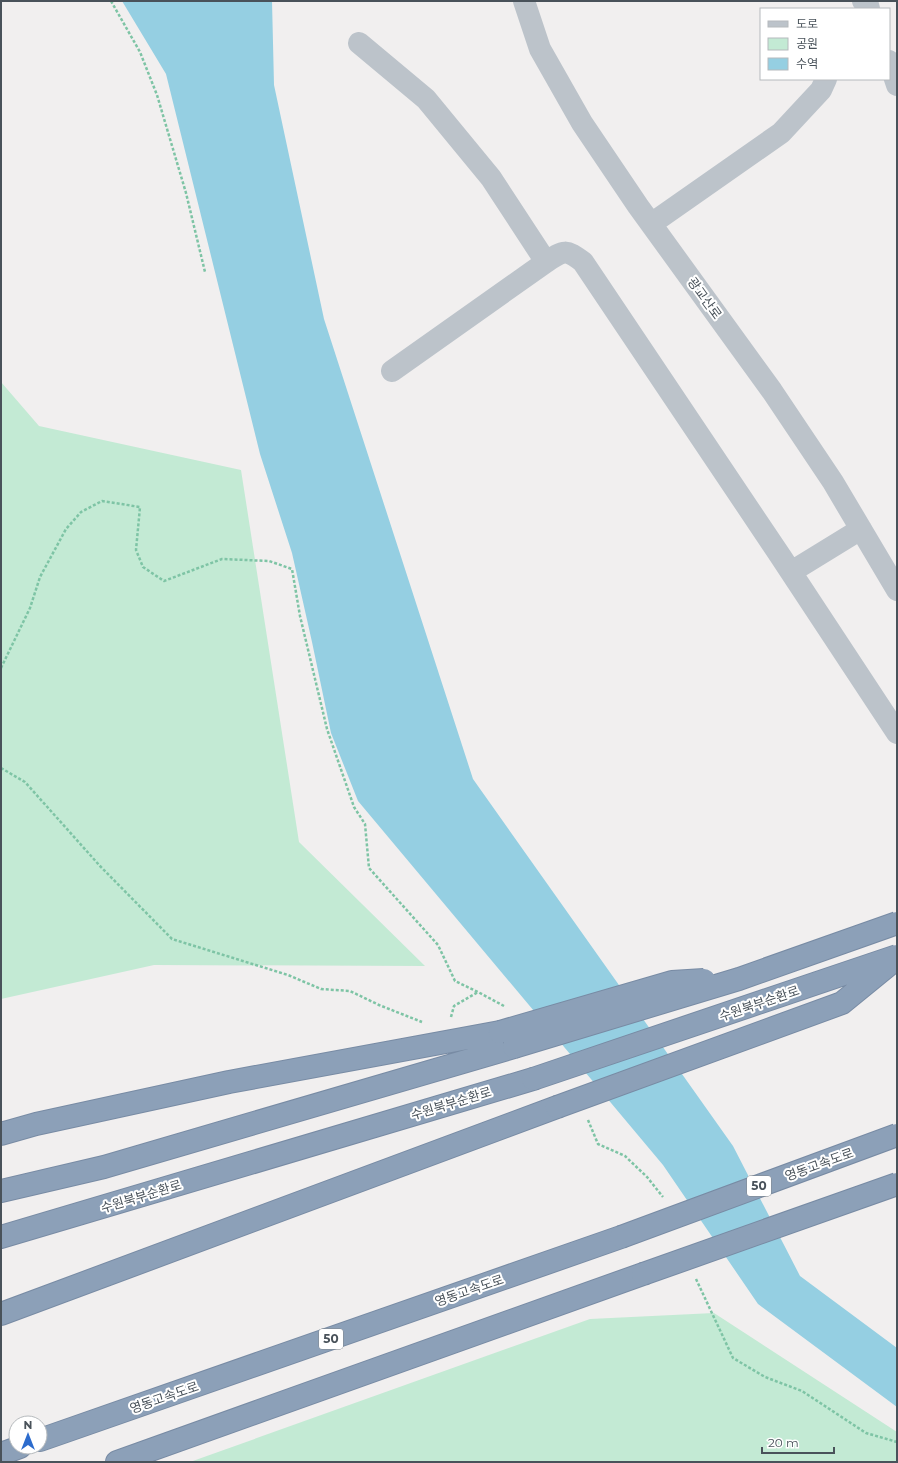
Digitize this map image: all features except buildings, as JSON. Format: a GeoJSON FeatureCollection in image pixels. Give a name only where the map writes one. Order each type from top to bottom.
{"type":"FeatureCollection","features":[{"type":"Feature","properties":{"kind":"highway"},"geometry":{"type":"LineString","coordinates":[[1,1191],[104,1167],[507,1040],[739,979],[897,923]]}},
{"type":"Feature","properties":{"kind":"highway"},"geometry":{"type":"LineString","coordinates":[[1,1314],[842,1002],[897,957]]}},
{"type":"Feature","properties":{"kind":"highway","name":"수원북부순환로"},"geometry":{"type":"LineString","coordinates":[[1,1237],[533,1079],[897,957]]}},
{"type":"Feature","properties":{"kind":"highway"},"geometry":{"type":"LineString","coordinates":[[1,1134],[36,1124],[229,1082],[507,1040]]}},
{"type":"Feature","properties":{"kind":"highway","name":"영동고속도로"},"geometry":{"type":"LineString","coordinates":[[48,1437],[621,1237],[897,1135]]}},
{"type":"Feature","properties":{"kind":"highway"},"geometry":{"type":"LineString","coordinates":[[117,1462],[897,1184]]}},
{"type":"Feature","properties":{"kind":"street","name":"광교산로"},"geometry":{"type":"LineString","coordinates":[[524,1],[540,49],[582,123],[651,224],[772,391],[833,482],[897,590]]}},
{"type":"Feature","properties":{"kind":"street"},"geometry":{"type":"LineString","coordinates":[[359,43],[426,99],[491,178],[546,262]]}},
{"type":"Feature","properties":{"kind":"street"},"geometry":{"type":"LineString","coordinates":[[890,64],[897,85]]}},
{"type":"Feature","properties":{"kind":"street"},"geometry":{"type":"LineString","coordinates":[[651,224],[781,133],[821,90],[826,80]]}},
{"type":"Feature","properties":{"kind":"street"},"geometry":{"type":"LineString","coordinates":[[392,371],[546,262],[560,253],[571,253],[583,262],[897,733]]}},
{"type":"Feature","properties":{"kind":"street"},"geometry":{"type":"LineString","coordinates":[[791,572],[861,530]]}},
{"type":"Feature","properties":{"kind":"path"},"geometry":{"type":"LineString","coordinates":[[111,1],[140,52],[157,95],[186,192],[205,272]]}},
{"type":"Feature","properties":{"kind":"path"},"geometry":{"type":"LineString","coordinates":[[1,668],[30,608],[40,577],[66,529],[81,512],[102,501],[140,507],[136,550],[143,567],[164,581],[222,559],[269,561],[292,569],[300,616],[327,730],[354,807],[365,824],[369,868],[438,945],[455,981]]}},
{"type":"Feature","properties":{"kind":"path"},"geometry":{"type":"LineString","coordinates":[[1,768],[25,782],[100,866],[172,939],[288,975],[321,989],[350,990],[379,1004],[428,1023]]}},
{"type":"Feature","properties":{"kind":"path"},"geometry":{"type":"LineString","coordinates":[[450,1019],[454,1006],[478,992]]}},
{"type":"Feature","properties":{"kind":"path"},"geometry":{"type":"LineString","coordinates":[[598,1144],[625,1156],[661,1192],[664,1199]]}},
{"type":"Feature","properties":{"kind":"path"},"geometry":{"type":"LineString","coordinates":[[696,1279],[733,1358],[765,1377],[802,1391],[866,1433],[897,1442]]}},
{"type":"Feature","properties":{"kind":"green space"},"geometry":{"type":"Polygon","coordinates":[[[1,382],[39,426],[241,470],[299,842],[425,966],[154,965],[1,999],[1,382]]]}},
{"type":"Feature","properties":{"kind":"green space"},"geometry":{"type":"Polygon","coordinates":[[[714,1313],[897,1432],[897,1462],[190,1462],[590,1319],[714,1313]]]}},
{"type":"Feature","properties":{"kind":"water"},"geometry":{"type":"Polygon","coordinates":[[[122,1],[272,1],[274,85],[324,319],[473,779],[733,1146],[800,1276],[897,1348],[897,1407],[758,1304],[663,1165],[358,801],[331,733],[292,553],[260,454],[166,74],[122,1]]]}}]}
